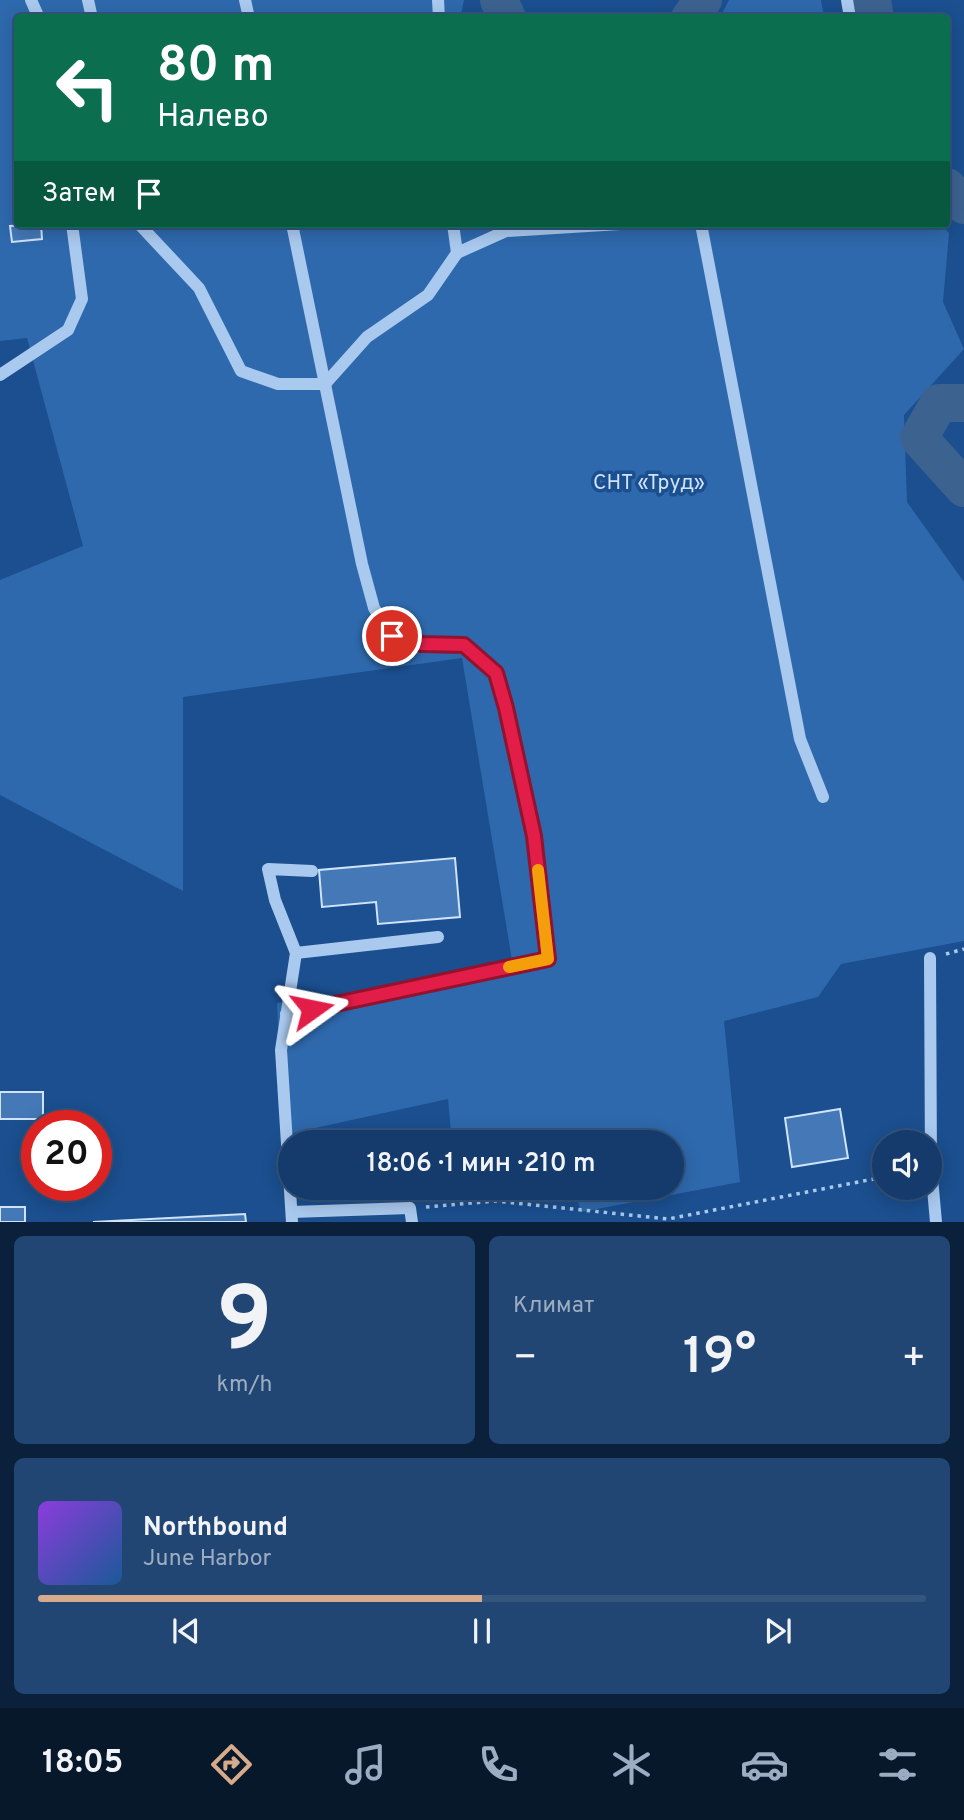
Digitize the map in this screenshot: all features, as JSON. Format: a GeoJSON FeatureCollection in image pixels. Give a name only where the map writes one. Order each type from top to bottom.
{"type":"FeatureCollection","features":[{"type":"Feature","properties":{"kind":"street"},"geometry":{"type":"LineString","coordinates":[[0,375],[68,330],[82,299],[73,228]]}},
{"type":"Feature","properties":{"kind":"street"},"geometry":{"type":"LineString","coordinates":[[143,228],[199,288],[241,371],[278,384],[325,384],[367,337],[428,295],[457,253],[506,231],[555,228]]}},
{"type":"Feature","properties":{"kind":"street"},"geometry":{"type":"LineString","coordinates":[[286,1014],[548,959],[534,836],[496,673],[464,645],[422,644],[392,636],[374,608],[359,552],[293,228]]}},
{"type":"Feature","properties":{"kind":"street"},"geometry":{"type":"LineString","coordinates":[[454,228],[457,253]]}},
{"type":"Feature","properties":{"kind":"street"},"geometry":{"type":"LineString","coordinates":[[702,228],[800,739],[823,797]]}},
{"type":"Feature","properties":{"kind":"street"},"geometry":{"type":"LineString","coordinates":[[312,871],[268,869],[275,900],[296,953],[281,1050],[292,1217],[411,1215]]}},
{"type":"Feature","properties":{"kind":"street"},"geometry":{"type":"LineString","coordinates":[[296,953],[438,937]]}},
{"type":"Feature","properties":{"kind":"street"},"geometry":{"type":"LineString","coordinates":[[930,958],[931,1167],[936,1222]]}},
{"type":"Feature","properties":{"kind":"path"},"geometry":{"type":"LineString","coordinates":[[411,1215],[496,1201],[668,1219],[872,1179]]}},
{"type":"Feature","properties":{"kind":"green space","name":"СНТ «Труд»"},"geometry":{"type":"Polygon","coordinates":[[[0,0],[464,0],[461,14],[14,14],[14,228],[944,228],[949,233],[943,302],[964,349],[904,415],[907,502],[964,582],[964,941],[841,964],[818,997],[724,1021],[740,1182],[684,1193],[684,1130],[451,1130],[448,1099],[306,1130],[283,1130],[277,1003],[514,972],[462,658],[183,697],[183,891],[0,795],[0,580],[83,546],[27,338],[0,341],[0,0]]]}},
{"type":"Feature","properties":{"kind":"green space"},"geometry":{"type":"Polygon","coordinates":[[[729,0],[821,0],[823,14],[722,14],[729,0]]]}},
{"type":"Feature","properties":{"kind":"green space","name":"СНТ «Труд»"},"geometry":{"type":"Polygon","coordinates":[[[578,1200],[645,1200],[581,1212],[578,1200]]]}},
{"type":"Feature","properties":{"kind":"building"},"geometry":{"type":"Polygon","coordinates":[[[10,226],[41,228],[42,239],[12,242],[10,226]]]}},
{"type":"Feature","properties":{"kind":"building"},"geometry":{"type":"Polygon","coordinates":[[[455,858],[460,917],[378,924],[376,902],[322,907],[319,870],[455,858]]]}},
{"type":"Feature","properties":{"kind":"building"},"geometry":{"type":"Polygon","coordinates":[[[0,1092],[43,1092],[43,1110],[21,1110],[21,1119],[0,1119],[0,1092]]]}},
{"type":"Feature","properties":{"kind":"building"},"geometry":{"type":"Polygon","coordinates":[[[840,1109],[848,1158],[792,1167],[785,1118],[840,1109]]]}},
{"type":"Feature","properties":{"kind":"building"},"geometry":{"type":"Polygon","coordinates":[[[0,1207],[25,1207],[25,1222],[0,1222],[0,1207]]]}},
{"type":"Feature","properties":{"kind":"building"},"geometry":{"type":"Polygon","coordinates":[[[245,1214],[246,1222],[93,1222],[245,1214]]]}},
{"type":"Feature","properties":{"kind":"waterway"},"geometry":{"type":"LineString","coordinates":[[499,0],[505,14]]}},
{"type":"Feature","properties":{"kind":"waterway"},"geometry":{"type":"LineString","coordinates":[[693,14],[703,0]]}},
{"type":"Feature","properties":{"kind":"waterway"},"geometry":{"type":"LineString","coordinates":[[872,0],[874,14]]}},
{"type":"Feature","properties":{"kind":"waterway"},"geometry":{"type":"LineString","coordinates":[[950,190],[964,205]]}},
{"type":"Feature","properties":{"kind":"waterway"},"geometry":{"type":"LineString","coordinates":[[964,403],[939,403],[919,438],[964,488]]}},
{"type":"Feature","properties":{"kind":"slow traffic"},"geometry":{"type":"LineString","coordinates":[[509,967],[548,959],[538,870]]}},
{"type":"Feature","properties":{"kind":"route"},"geometry":{"type":"LineString","coordinates":[[312,1009],[548,959],[534,836],[496,673],[464,645],[422,644],[392,636]]}}]}
